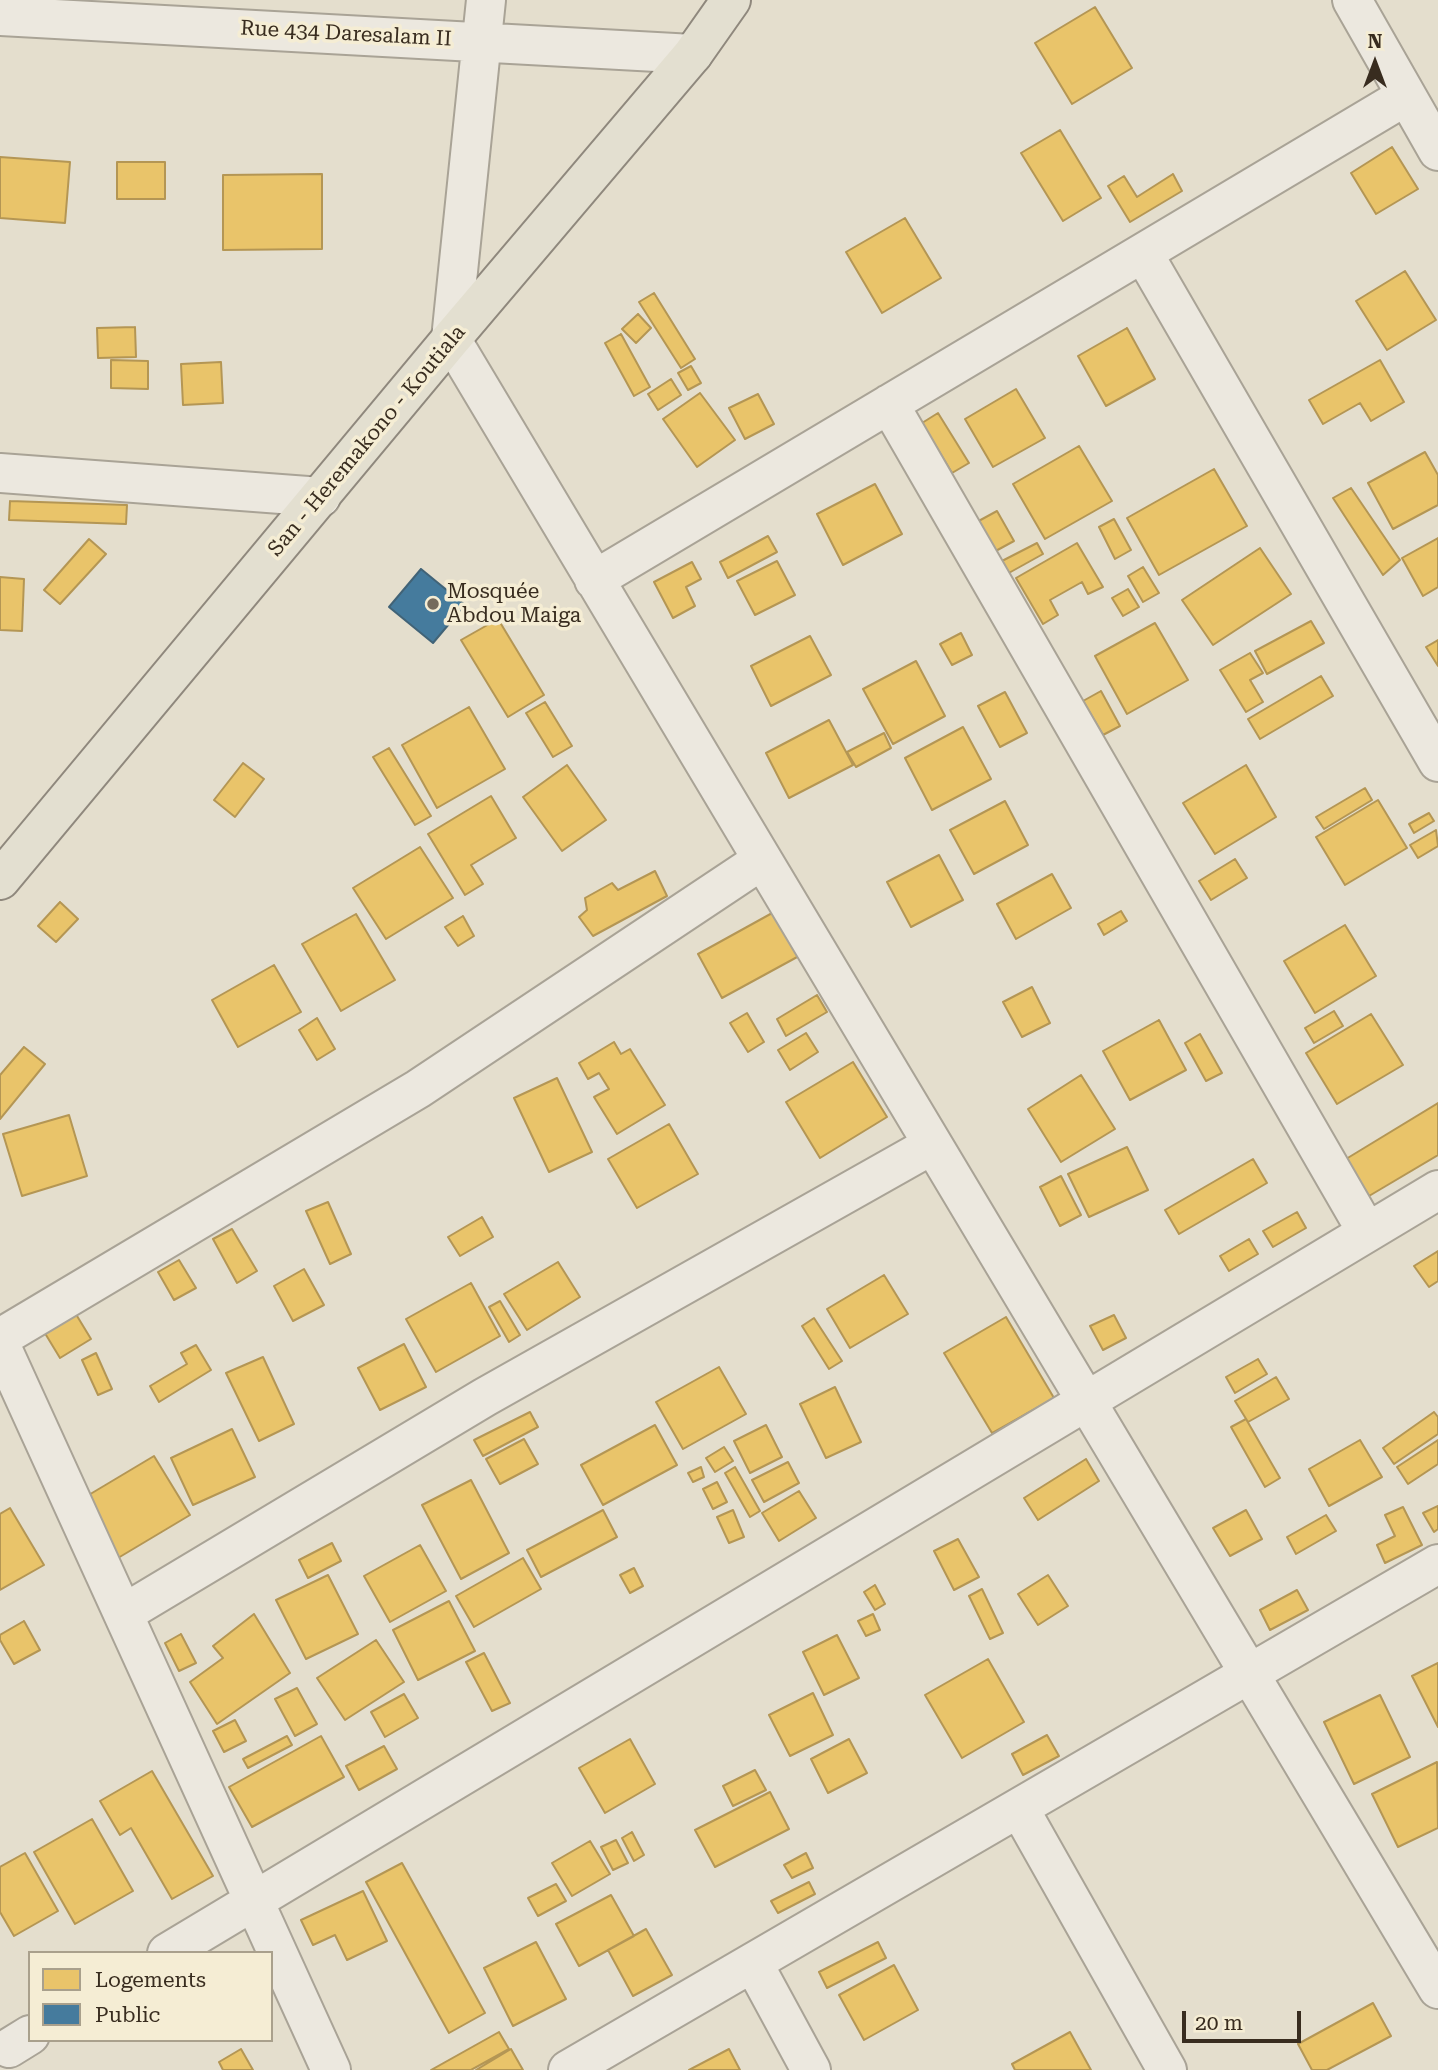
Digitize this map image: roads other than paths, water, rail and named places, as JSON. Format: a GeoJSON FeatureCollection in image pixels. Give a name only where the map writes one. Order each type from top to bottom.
{"type":"FeatureCollection","features":[{"type":"Feature","properties":{"kind":"main road","name":"San - Heremakono - Koutiala"},"geometry":{"type":"LineString","coordinates":[[0,880],[693,54],[731,0]]}},
{"type":"Feature","properties":{"kind":"street"},"geometry":{"type":"LineString","coordinates":[[486,0],[451,340],[1250,1674],[1432,1966]]}},
{"type":"Feature","properties":{"kind":"street"},"geometry":{"type":"LineString","coordinates":[[1352,0],[1438,151]]}},
{"type":"Feature","properties":{"kind":"street","name":"Rue 434 Daresalam II"},"geometry":{"type":"LineString","coordinates":[[0,16],[693,54]]}},
{"type":"Feature","properties":{"kind":"street"},"geometry":{"type":"LineString","coordinates":[[594,580],[1406,96]]}},
{"type":"Feature","properties":{"kind":"street"},"geometry":{"type":"LineString","coordinates":[[1143,253],[1438,762]]}},
{"type":"Feature","properties":{"kind":"street"},"geometry":{"type":"LineString","coordinates":[[889,404],[1367,1232]]}},
{"type":"Feature","properties":{"kind":"street"},"geometry":{"type":"LineString","coordinates":[[0,473],[320,497]]}},
{"type":"Feature","properties":{"kind":"street"},"geometry":{"type":"LineString","coordinates":[[0,1338],[418,1088],[762,860]]}},
{"type":"Feature","properties":{"kind":"street"},"geometry":{"type":"LineString","coordinates":[[123,1614],[485,1397],[933,1145]]}},
{"type":"Feature","properties":{"kind":"street"},"geometry":{"type":"LineString","coordinates":[[170,1951],[1438,1190]]}},
{"type":"Feature","properties":{"kind":"street"},"geometry":{"type":"LineString","coordinates":[[0,1344],[331,2070]]}},
{"type":"Feature","properties":{"kind":"street"},"geometry":{"type":"LineString","coordinates":[[569,2070],[1438,1564]]}},
{"type":"Feature","properties":{"kind":"street"},"geometry":{"type":"LineString","coordinates":[[1019,1808],[1167,2070]]}},
{"type":"Feature","properties":{"kind":"street"},"geometry":{"type":"LineString","coordinates":[[753,1963],[811,2070]]}},
{"type":"Feature","properties":{"kind":"place","name":"Mosquée Abdou Maiga"},"geometry":{"type":"Point","coordinates":[433,604]}}]}
